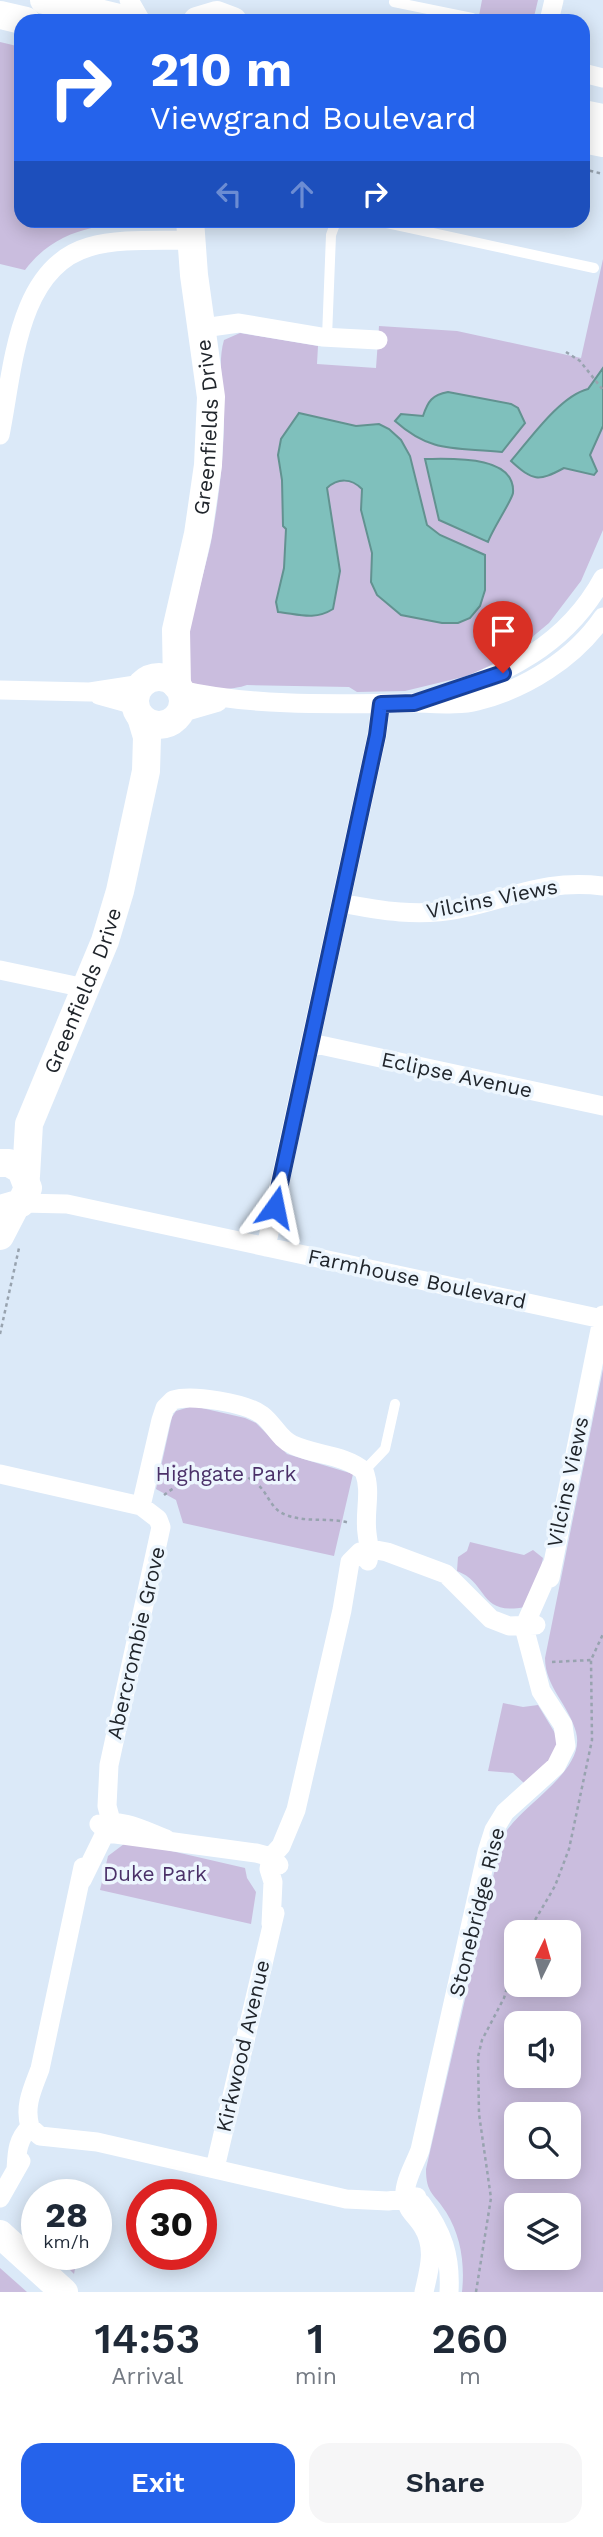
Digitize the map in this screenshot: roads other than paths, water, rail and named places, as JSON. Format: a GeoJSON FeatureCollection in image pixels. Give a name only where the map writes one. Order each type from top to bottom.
{"type":"FeatureCollection","features":[{"type":"Feature","properties":{"kind":"street"},"geometry":{"type":"LineString","coordinates":[[44,0],[103,14]]}},
{"type":"Feature","properties":{"kind":"street"},"geometry":{"type":"LineString","coordinates":[[0,435],[31,296],[46,274],[66,257],[89,247],[190,230]]}},
{"type":"Feature","properties":{"kind":"street","name":"Greenfields Drive"},"geometry":{"type":"LineString","coordinates":[[13,1207],[29,1124],[85,988],[120,891],[146,771],[176,703],[176,630],[198,534],[208,465],[211,397],[190,230]]}},
{"type":"Feature","properties":{"kind":"street"},"geometry":{"type":"LineString","coordinates":[[203,328],[239,323],[327,337],[378,340]]}},
{"type":"Feature","properties":{"kind":"street"},"geometry":{"type":"LineString","coordinates":[[414,703],[503,673],[535,655],[575,619],[603,578]]}},
{"type":"Feature","properties":{"kind":"street"},"geometry":{"type":"LineString","coordinates":[[142,696],[154,724],[176,703],[229,699],[381,704],[474,702],[501,694],[548,670],[600,629],[575,619]]}},
{"type":"Feature","properties":{"kind":"street","name":"Greenfields Drive"},"geometry":{"type":"LineString","coordinates":[[146,771],[142,696],[176,630]]}},
{"type":"Feature","properties":{"kind":"street"},"geometry":{"type":"LineString","coordinates":[[0,690],[142,696],[164,678],[176,703]]}},
{"type":"Feature","properties":{"kind":"street"},"geometry":{"type":"LineString","coordinates":[[266,1247],[377,735],[381,704]]}},
{"type":"Feature","properties":{"kind":"street","name":"Vilcins Views"},"geometry":{"type":"LineString","coordinates":[[341,903],[382,911],[429,913],[478,905],[552,885],[603,886]]}},
{"type":"Feature","properties":{"kind":"street"},"geometry":{"type":"LineString","coordinates":[[0,971],[85,988]]}},
{"type":"Feature","properties":{"kind":"street","name":"Eclipse Avenue"},"geometry":{"type":"LineString","coordinates":[[311,1043],[603,1106]]}},
{"type":"Feature","properties":{"kind":"street","name":"Greenfields Drive"},"geometry":{"type":"LineString","coordinates":[[0,1161],[29,1124]]}},
{"type":"Feature","properties":{"kind":"street"},"geometry":{"type":"LineString","coordinates":[[0,1161],[16,1165],[13,1207]]}},
{"type":"Feature","properties":{"kind":"street","name":"Farmhouse Boulevard"},"geometry":{"type":"LineString","coordinates":[[13,1207],[67,1204],[603,1317]]}},
{"type":"Feature","properties":{"kind":"street","name":"Vilcins Views"},"geometry":{"type":"LineString","coordinates":[[528,1622],[549,1595],[551,1566],[603,1317]]}},
{"type":"Feature","properties":{"kind":"street"},"geometry":{"type":"LineString","coordinates":[[0,1474],[141,1506],[165,1408],[173,1400],[184,1397],[260,1413],[289,1444],[346,1459],[364,1471],[369,1493],[367,1554]]}},
{"type":"Feature","properties":{"kind":"street"},"geometry":{"type":"LineString","coordinates":[[369,1493],[355,1538],[367,1554],[446,1574],[477,1608],[491,1619],[528,1622]]}},
{"type":"Feature","properties":{"kind":"street","name":"Abercrombie Grove"},"geometry":{"type":"LineString","coordinates":[[106,1826],[109,1765],[160,1538],[158,1519],[141,1506]]}},
{"type":"Feature","properties":{"kind":"street","name":"Kirkwood Avenue"},"geometry":{"type":"LineString","coordinates":[[215,2168],[271,1924],[285,1879],[273,1864],[296,1810],[342,1610],[367,1554]]}},
{"type":"Feature","properties":{"kind":"street","name":"Stonebridge Rise"},"geometry":{"type":"LineString","coordinates":[[413,2202],[420,2150],[494,1830],[505,1812],[556,1766],[566,1746],[564,1725],[541,1691],[528,1622]]}},
{"type":"Feature","properties":{"kind":"street"},"geometry":{"type":"LineString","coordinates":[[0,2198],[37,2129],[40,2070],[82,1880],[106,1826],[273,1864]]}},
{"type":"Feature","properties":{"kind":"street"},"geometry":{"type":"LineString","coordinates":[[37,2129],[346,2199],[390,2213],[413,2202]]}},
{"type":"Feature","properties":{"kind":"street"},"geometry":{"type":"LineString","coordinates":[[413,2202],[429,2242],[426,2283]]}},
{"type":"Feature","properties":{"kind":"street"},"geometry":{"type":"LineString","coordinates":[[413,2202],[444,2239],[449,2284]]}},
{"type":"Feature","properties":{"kind":"street"},"geometry":{"type":"LineString","coordinates":[[0,2234],[64,2292]]}},
{"type":"Feature","properties":{"kind":"street"},"geometry":{"type":"LineString","coordinates":[[0,2257],[38,2292]]}},
{"type":"Feature","properties":{"kind":"lane"},"geometry":{"type":"LineString","coordinates":[[429,0],[434,10]]}},
{"type":"Feature","properties":{"kind":"lane"},"geometry":{"type":"LineString","coordinates":[[394,2],[453,14]]}},
{"type":"Feature","properties":{"kind":"lane"},"geometry":{"type":"LineString","coordinates":[[327,337],[331,235],[336,228]]}},
{"type":"Feature","properties":{"kind":"lane"},"geometry":{"type":"LineString","coordinates":[[410,228],[594,268]]}},
{"type":"Feature","properties":{"kind":"lane"},"geometry":{"type":"LineString","coordinates":[[364,1471],[385,1449],[395,1404]]}},
{"type":"Feature","properties":{"kind":"lane"},"geometry":{"type":"LineString","coordinates":[[426,2283],[449,2284]]}},
{"type":"Feature","properties":{"kind":"park label","name":"Highgate Park"},"geometry":{"type":"Point","coordinates":[226,1474]}},
{"type":"Feature","properties":{"kind":"park label","name":"Duke Park"},"geometry":{"type":"Point","coordinates":[155,1874]}}]}
